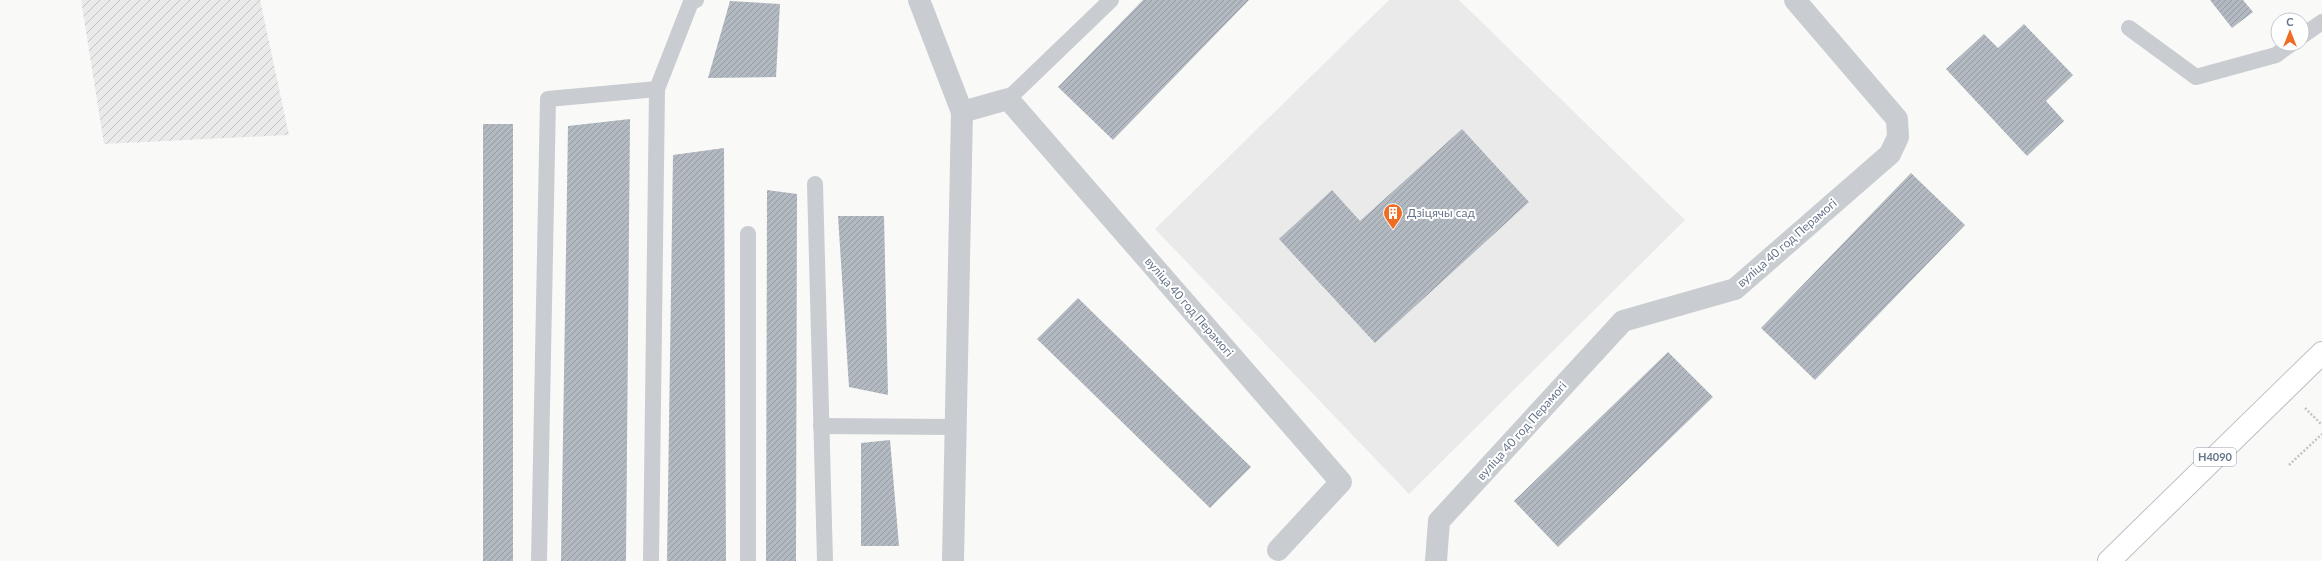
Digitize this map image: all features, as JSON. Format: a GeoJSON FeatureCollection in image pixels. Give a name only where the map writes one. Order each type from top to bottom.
{"type":"FeatureCollection","features":[{"type":"Feature","properties":{"kind":"main road","name":"Н4090"},"geometry":{"type":"LineString","coordinates":[[2109,561],[2322,353]]}},
{"type":"Feature","properties":{"kind":"street"},"geometry":{"type":"LineString","coordinates":[[919,0],[962,112],[953,561]]}},
{"type":"Feature","properties":{"kind":"street","name":"вуліца 40 год Перамогі"},"geometry":{"type":"LineString","coordinates":[[1436,561],[1439,521],[1623,321],[1735,289],[1890,154],[1898,137],[1897,119],[1795,0]]}},
{"type":"Feature","properties":{"kind":"street"},"geometry":{"type":"LineString","coordinates":[[962,112],[1008,99]]}},
{"type":"Feature","properties":{"kind":"street","name":"вуліца 40 год Перамогі"},"geometry":{"type":"LineString","coordinates":[[1008,99],[1341,482],[1278,550]]}},
{"type":"Feature","properties":{"kind":"lane"},"geometry":{"type":"LineString","coordinates":[[651,561],[657,89],[690,2],[696,0]]}},
{"type":"Feature","properties":{"kind":"lane"},"geometry":{"type":"LineString","coordinates":[[1008,99],[1111,0]]}},
{"type":"Feature","properties":{"kind":"lane"},"geometry":{"type":"LineString","coordinates":[[2310,30],[2322,22]]}},
{"type":"Feature","properties":{"kind":"lane"},"geometry":{"type":"LineString","coordinates":[[2129,28],[2196,76],[2276,55],[2280,52]]}},
{"type":"Feature","properties":{"kind":"lane"},"geometry":{"type":"LineString","coordinates":[[539,561],[548,99],[657,89]]}},
{"type":"Feature","properties":{"kind":"lane"},"geometry":{"type":"LineString","coordinates":[[815,184],[824,561]]}},
{"type":"Feature","properties":{"kind":"lane"},"geometry":{"type":"LineString","coordinates":[[748,234],[748,561]]}},
{"type":"Feature","properties":{"kind":"lane"},"geometry":{"type":"LineString","coordinates":[[821,426],[955,428]]}},
{"type":"Feature","properties":{"kind":"path"},"geometry":{"type":"LineString","coordinates":[[2289,466],[2322,434]]}},
{"type":"Feature","properties":{"kind":"shaded area"},"geometry":{"type":"Polygon","coordinates":[[[81,0],[260,0],[289,135],[104,144],[81,0]]]}},
{"type":"Feature","properties":{"kind":"shaded area"},"geometry":{"type":"Polygon","coordinates":[[[1389,0],[1459,0],[1685,220],[1409,494],[1155,229],[1389,0]]]}},
{"type":"Feature","properties":{"kind":"building"},"geometry":{"type":"Polygon","coordinates":[[[1143,0],[1249,0],[1113,140],[1058,87],[1143,0]]]}},
{"type":"Feature","properties":{"kind":"building"},"geometry":{"type":"Polygon","coordinates":[[[2210,0],[2243,0],[2253,12],[2232,28],[2210,0]]]}},
{"type":"Feature","properties":{"kind":"building"},"geometry":{"type":"Polygon","coordinates":[[[730,1],[780,4],[776,77],[708,78],[730,1]]]}},
{"type":"Feature","properties":{"kind":"building"},"geometry":{"type":"Polygon","coordinates":[[[2024,24],[2073,75],[2046,101],[2064,121],[2027,156],[1946,69],[1984,34],[1998,48],[2024,24]]]}},
{"type":"Feature","properties":{"kind":"building"},"geometry":{"type":"Polygon","coordinates":[[[630,119],[626,561],[561,561],[568,126],[630,119]]]}},
{"type":"Feature","properties":{"kind":"building"},"geometry":{"type":"Polygon","coordinates":[[[483,124],[513,124],[513,561],[483,561],[483,124]]]}},
{"type":"Feature","properties":{"kind":"building","name":"Дзіцячы сад"},"geometry":{"type":"Polygon","coordinates":[[[1462,129],[1529,202],[1375,343],[1279,239],[1332,190],[1360,221],[1462,129]]]}},
{"type":"Feature","properties":{"kind":"building"},"geometry":{"type":"Polygon","coordinates":[[[724,148],[726,561],[667,561],[673,155],[724,148]]]}},
{"type":"Feature","properties":{"kind":"building"},"geometry":{"type":"Polygon","coordinates":[[[1911,173],[1965,225],[1815,380],[1761,328],[1911,173]]]}},
{"type":"Feature","properties":{"kind":"building"},"geometry":{"type":"Polygon","coordinates":[[[767,190],[797,194],[796,561],[766,561],[767,190]]]}},
{"type":"Feature","properties":{"kind":"building"},"geometry":{"type":"Polygon","coordinates":[[[838,216],[884,216],[888,395],[849,387],[838,216]]]}},
{"type":"Feature","properties":{"kind":"building"},"geometry":{"type":"Polygon","coordinates":[[[1078,298],[1251,467],[1210,508],[1037,339],[1078,298]]]}},
{"type":"Feature","properties":{"kind":"building"},"geometry":{"type":"Polygon","coordinates":[[[1668,352],[1713,397],[1558,547],[1514,501],[1668,352]]]}},
{"type":"Feature","properties":{"kind":"building"},"geometry":{"type":"Polygon","coordinates":[[[890,440],[899,546],[861,546],[861,443],[890,440]]]}},
{"type":"Feature","properties":{"kind":"place","name":"Дзіцячы сад"},"geometry":{"type":"Point","coordinates":[1393,230]}}]}
